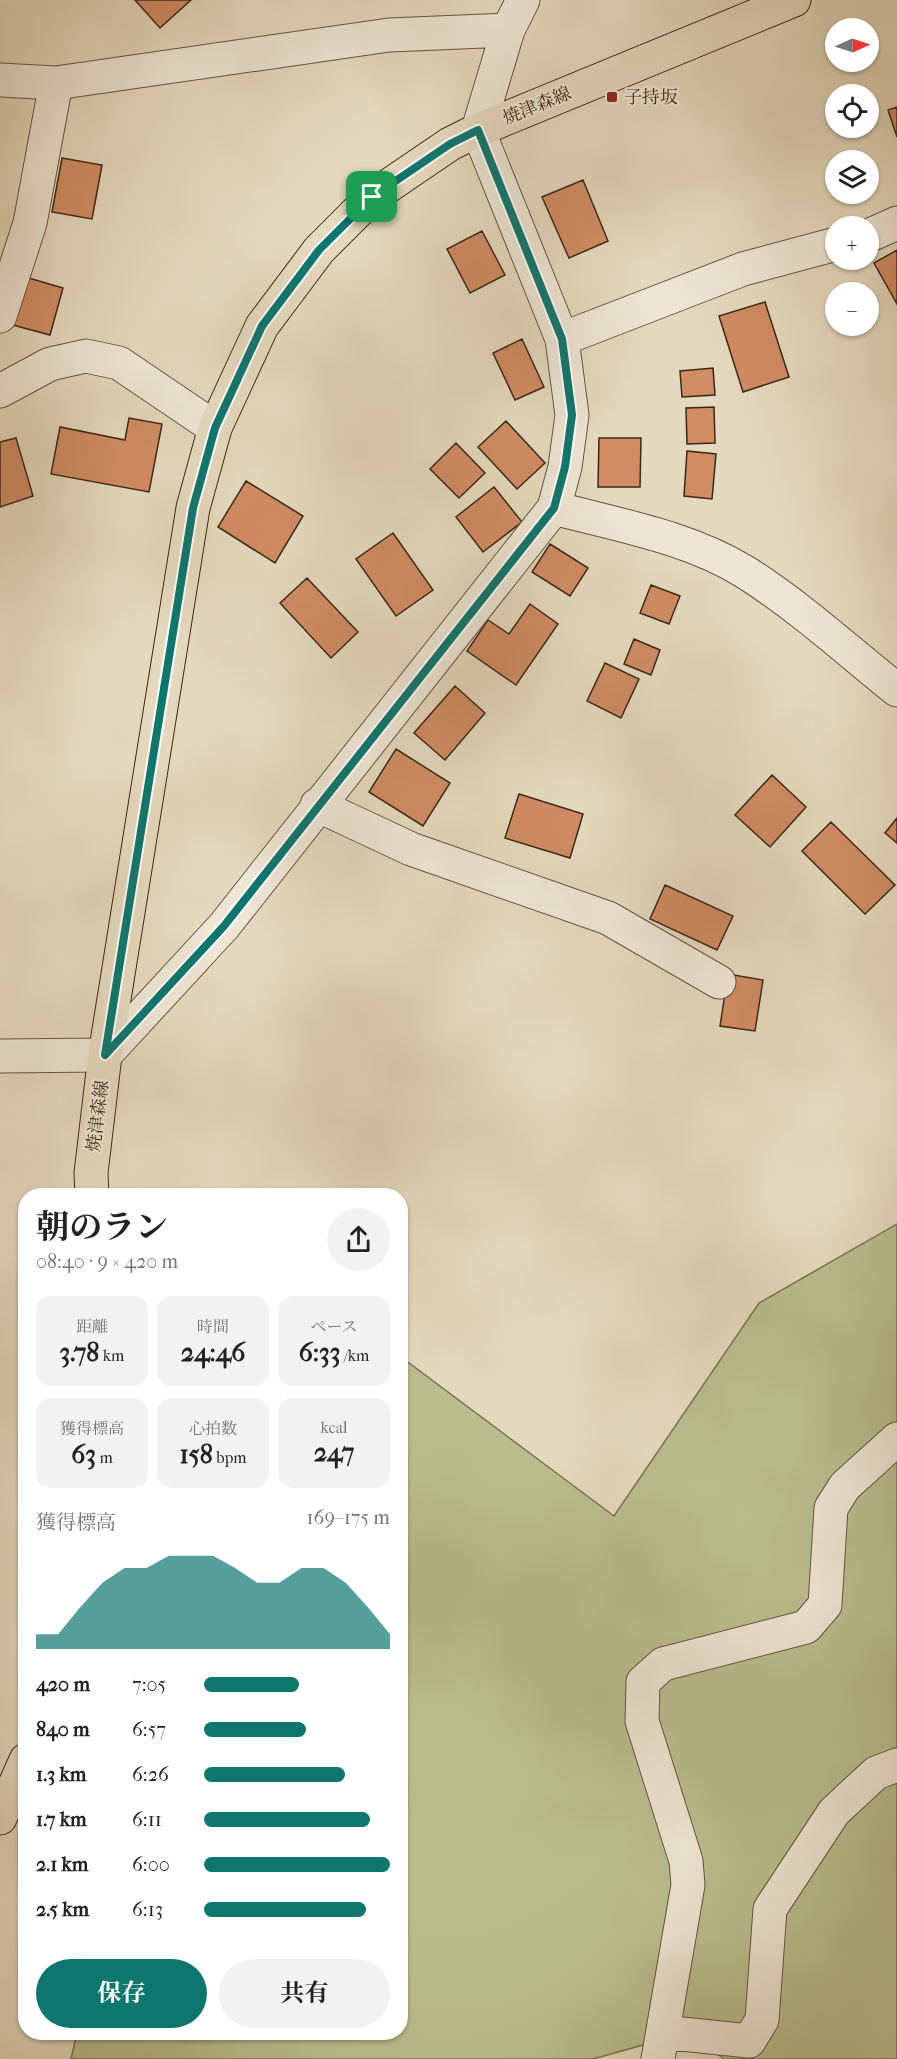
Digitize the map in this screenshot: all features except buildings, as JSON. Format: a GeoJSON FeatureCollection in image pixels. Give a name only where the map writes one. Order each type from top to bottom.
{"type":"FeatureCollection","features":[{"type":"Feature","properties":{"kind":"main road","name":"焼津森線"},"geometry":{"type":"LineString","coordinates":[[92,1188],[91,1173],[105,1055],[193,508],[215,428],[262,326],[319,250],[372,197],[450,144],[478,130],[794,0]]}},
{"type":"Feature","properties":{"kind":"main road"},"geometry":{"type":"LineString","coordinates":[[0,1818],[18,1778]]}},
{"type":"Feature","properties":{"kind":"street"},"geometry":{"type":"LineString","coordinates":[[0,1056],[105,1055],[224,926],[317,806],[436,661],[554,508],[565,467],[572,415],[562,339],[478,130],[508,30],[523,0]]}},
{"type":"Feature","properties":{"kind":"street"},"geometry":{"type":"LineString","coordinates":[[0,80],[56,83],[389,35],[508,30]]}},
{"type":"Feature","properties":{"kind":"street"},"geometry":{"type":"LineString","coordinates":[[0,316],[30,223],[56,83]]}},
{"type":"Feature","properties":{"kind":"street"},"geometry":{"type":"LineString","coordinates":[[879,231],[897,224]]}},
{"type":"Feature","properties":{"kind":"street"},"geometry":{"type":"LineString","coordinates":[[562,339],[743,269],[825,247]]}},
{"type":"Feature","properties":{"kind":"street"},"geometry":{"type":"LineString","coordinates":[[0,392],[50,364],[86,356],[119,363],[215,428]]}},
{"type":"Feature","properties":{"kind":"street"},"geometry":{"type":"LineString","coordinates":[[554,508],[675,540],[744,572],[807,618],[897,690]]}},
{"type":"Feature","properties":{"kind":"street"},"geometry":{"type":"LineString","coordinates":[[317,806],[411,849],[608,918],[719,982]]}},
{"type":"Feature","properties":{"kind":"street"},"geometry":{"type":"LineString","coordinates":[[897,1439],[845,1486],[831,1508],[825,1605],[806,1627],[663,1664],[643,1682],[642,1721],[686,1861],[688,1885],[660,2046],[749,2041],[762,2020],[770,1908],[834,1812],[876,1773],[897,1765]]}},
{"type":"Feature","properties":{"kind":"green space"},"geometry":{"type":"Polygon","coordinates":[[[897,1224],[897,2059],[724,2059],[690,2032],[593,2059],[71,2059],[75,2040],[408,2040],[408,1362],[614,1516],[759,1303],[897,1224]]]}},
{"type":"Feature","properties":{"kind":"place","name":"子持坂"},"geometry":{"type":"Point","coordinates":[612,97]}},
{"type":"Feature","properties":{"kind":"route"},"geometry":{"type":"LineString","coordinates":[[478,130],[562,339],[572,415],[565,467],[554,508],[436,661],[317,806],[224,926],[105,1055],[193,508],[215,428],[262,326],[319,250],[372,197],[450,144],[478,130]]}}]}
